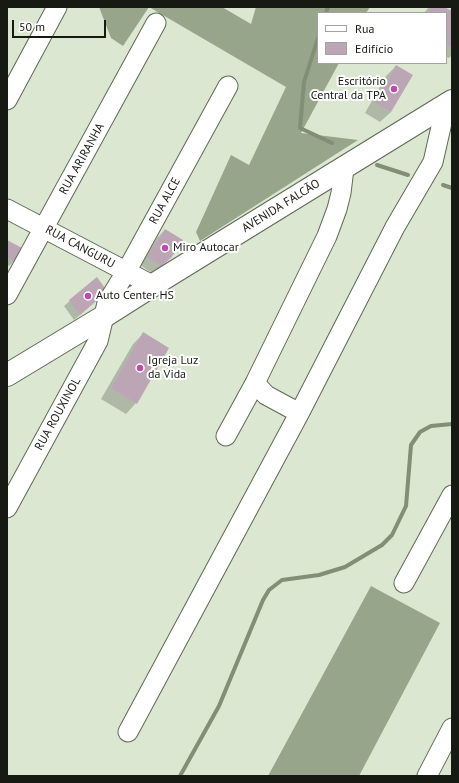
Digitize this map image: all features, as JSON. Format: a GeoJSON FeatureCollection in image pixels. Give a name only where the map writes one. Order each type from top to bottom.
{"type":"FeatureCollection","features":[{"type":"Feature","properties":{"kind":"main road","name":"AVENIDA FALCÃO"},"geometry":{"type":"LineString","coordinates":[[7,375],[449,103]]}},
{"type":"Feature","properties":{"kind":"street"},"geometry":{"type":"LineString","coordinates":[[7,100],[57,7]]}},
{"type":"Feature","properties":{"kind":"street","name":"RUA ARIRANHA"},"geometry":{"type":"LineString","coordinates":[[7,295],[156,23]]}},
{"type":"Feature","properties":{"kind":"street","name":"RUA ALCE"},"geometry":{"type":"LineString","coordinates":[[103,317],[107,303],[126,272],[228,86]]}},
{"type":"Feature","properties":{"kind":"street"},"geometry":{"type":"LineString","coordinates":[[128,732],[300,412],[395,227],[433,162],[449,103]]}},
{"type":"Feature","properties":{"kind":"street"},"geometry":{"type":"LineString","coordinates":[[226,436],[255,383],[327,236],[338,209],[344,168]]}},
{"type":"Feature","properties":{"kind":"street","name":"RUA CANGURU"},"geometry":{"type":"LineString","coordinates":[[7,209],[152,286]]}},
{"type":"Feature","properties":{"kind":"street","name":"RUA ROUXINOL"},"geometry":{"type":"LineString","coordinates":[[7,508],[98,341],[103,317]]}},
{"type":"Feature","properties":{"kind":"street"},"geometry":{"type":"LineString","coordinates":[[255,383],[266,395],[300,412]]}},
{"type":"Feature","properties":{"kind":"street"},"geometry":{"type":"LineString","coordinates":[[404,583],[452,495]]}},
{"type":"Feature","properties":{"kind":"street"},"geometry":{"type":"LineString","coordinates":[[427,776],[452,728]]}},
{"type":"Feature","properties":{"kind":"green space"},"geometry":{"type":"Polygon","coordinates":[[[99,7],[149,7],[123,46],[111,38],[99,7]]]}},
{"type":"Feature","properties":{"kind":"green space"},"geometry":{"type":"Polygon","coordinates":[[[149,7],[222,7],[251,24],[256,7],[370,7],[367,12],[317,12],[317,64],[338,64],[301,133],[358,140],[200,241],[196,232],[231,155],[249,165],[286,87],[149,7]]]}},
{"type":"Feature","properties":{"kind":"green space"},"geometry":{"type":"Polygon","coordinates":[[[371,586],[440,623],[359,776],[268,776],[371,586]]]}},
{"type":"Feature","properties":{"kind":"building"},"geometry":{"type":"Polygon","coordinates":[[[431,7],[444,7],[452,11],[452,48],[447,46],[447,12],[428,12],[431,7]]]}},
{"type":"Feature","properties":{"kind":"building","name":"Escritório Central da TPA"},"geometry":{"type":"Polygon","coordinates":[[[396,65],[413,75],[391,112],[374,102],[396,65]]]}},
{"type":"Feature","properties":{"kind":"building","name":"Miro Autocar"},"geometry":{"type":"Polygon","coordinates":[[[165,229],[183,240],[171,258],[161,266],[147,257],[165,229]]]}},
{"type":"Feature","properties":{"kind":"building"},"geometry":{"type":"Polygon","coordinates":[[[7,240],[22,248],[15,261],[7,257],[7,240]]]}},
{"type":"Feature","properties":{"kind":"building","name":"Auto Center HS"},"geometry":{"type":"Polygon","coordinates":[[[97,277],[107,291],[80,315],[69,300],[97,277]]]}},
{"type":"Feature","properties":{"kind":"building","name":"Igreja Luz da Vida"},"geometry":{"type":"Polygon","coordinates":[[[143,332],[169,348],[137,404],[111,388],[143,332]]]}},
{"type":"Feature","properties":{"kind":"waterway"},"geometry":{"type":"LineString","coordinates":[[326,12],[328,7]]}},
{"type":"Feature","properties":{"kind":"waterway"},"geometry":{"type":"LineString","coordinates":[[317,41],[304,82],[300,128],[332,143]]}},
{"type":"Feature","properties":{"kind":"waterway"},"geometry":{"type":"LineString","coordinates":[[377,165],[408,175]]}},
{"type":"Feature","properties":{"kind":"waterway"},"geometry":{"type":"LineString","coordinates":[[443,185],[452,188]]}},
{"type":"Feature","properties":{"kind":"waterway"},"geometry":{"type":"LineString","coordinates":[[180,776],[219,706],[263,600],[269,590],[282,580],[319,575],[345,567],[382,545],[392,535],[406,506],[411,445],[420,432],[431,426],[452,424]]}},
{"type":"Feature","properties":{"kind":"place","name":"Escritório Central da TPA"},"geometry":{"type":"Point","coordinates":[394,89]}},
{"type":"Feature","properties":{"kind":"place","name":"Miro Autocar"},"geometry":{"type":"Point","coordinates":[165,248]}},
{"type":"Feature","properties":{"kind":"place","name":"Auto Center HS"},"geometry":{"type":"Point","coordinates":[88,296]}},
{"type":"Feature","properties":{"kind":"place","name":"Igreja Luz da Vida"},"geometry":{"type":"Point","coordinates":[140,368]}}]}
